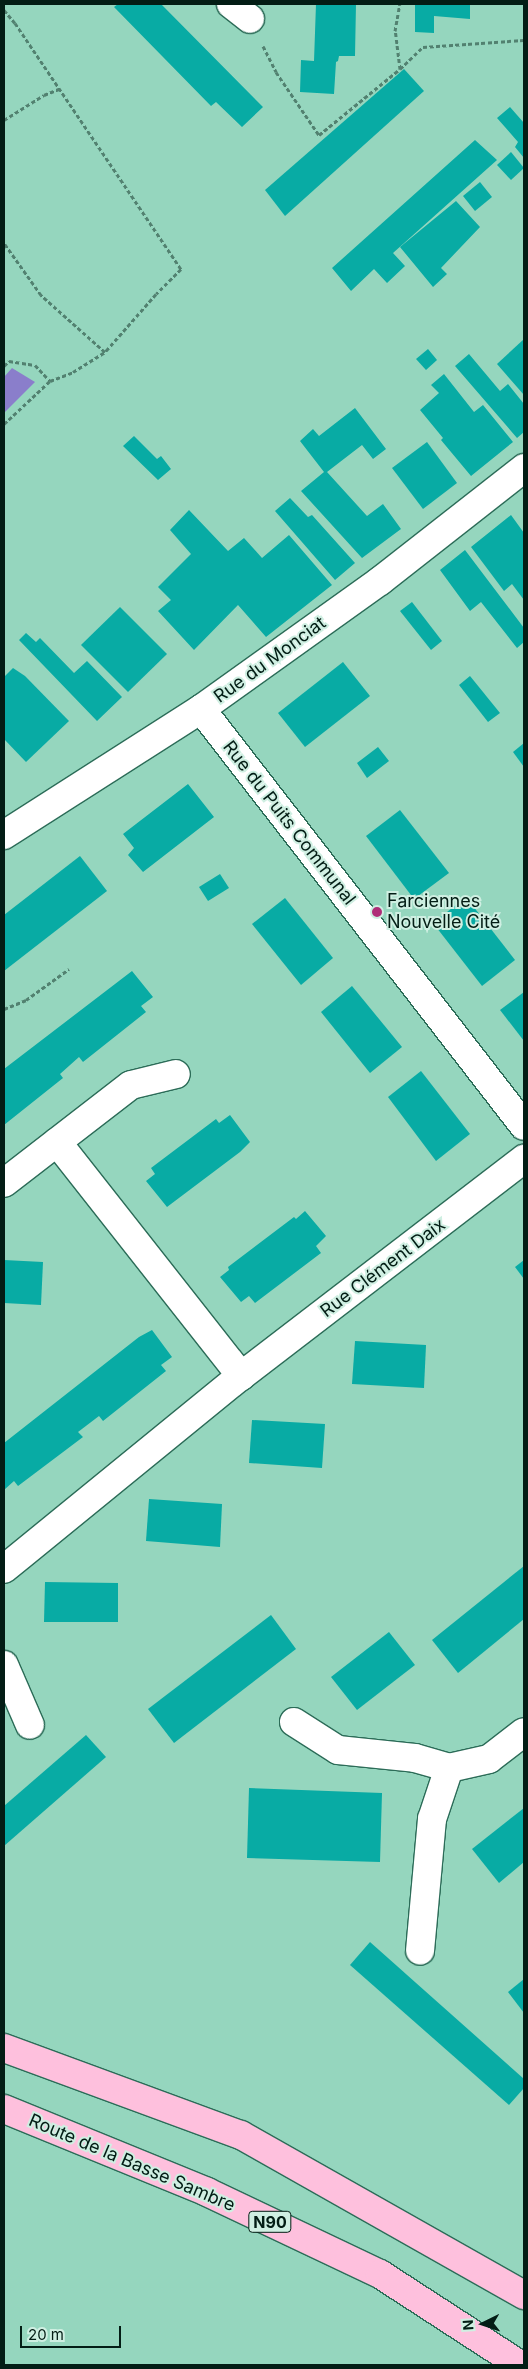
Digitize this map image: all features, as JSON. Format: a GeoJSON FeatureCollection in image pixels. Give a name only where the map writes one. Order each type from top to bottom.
{"type":"FeatureCollection","features":[{"type":"Feature","properties":{"kind":"highway"},"geometry":{"type":"LineString","coordinates":[[4,2048],[241,2135],[524,2295]]}},
{"type":"Feature","properties":{"kind":"highway","name":"Route de la Basse Sambre"},"geometry":{"type":"LineString","coordinates":[[4,2109],[207,2192],[380,2274],[520,2365]]}},
{"type":"Feature","properties":{"kind":"street","name":"Rue du Monciat"},"geometry":{"type":"LineString","coordinates":[[4,835],[201,710],[380,581],[524,468]]}},
{"type":"Feature","properties":{"kind":"street","name":"Rue du Puits Communal"},"geometry":{"type":"LineString","coordinates":[[201,710],[524,1126]]}},
{"type":"Feature","properties":{"kind":"street"},"geometry":{"type":"LineString","coordinates":[[4,1183],[131,1085],[176,1074]]}},
{"type":"Feature","properties":{"kind":"street"},"geometry":{"type":"LineString","coordinates":[[57,1142],[242,1376]]}},
{"type":"Feature","properties":{"kind":"street","name":"Rue Clément Daix"},"geometry":{"type":"LineString","coordinates":[[4,1569],[242,1376],[524,1160]]}},
{"type":"Feature","properties":{"kind":"street"},"geometry":{"type":"LineString","coordinates":[[4,1665],[30,1725]]}},
{"type":"Feature","properties":{"kind":"street"},"geometry":{"type":"LineString","coordinates":[[294,1722],[338,1750],[416,1758],[449,1768],[489,1759],[524,1732]]}},
{"type":"Feature","properties":{"kind":"street"},"geometry":{"type":"LineString","coordinates":[[420,1950],[432,1819],[449,1768]]}},
{"type":"Feature","properties":{"kind":"path"},"geometry":{"type":"LineString","coordinates":[[400,4],[395,30],[400,69]]}},
{"type":"Feature","properties":{"kind":"path"},"geometry":{"type":"LineString","coordinates":[[4,10],[182,269],[156,294],[105,352],[73,372],[50,381],[4,424]]}},
{"type":"Feature","properties":{"kind":"path"},"geometry":{"type":"LineString","coordinates":[[241,11],[276,72],[319,135],[424,47],[524,40]]}},
{"type":"Feature","properties":{"kind":"path"},"geometry":{"type":"LineString","coordinates":[[4,120],[44,95],[59,89]]}},
{"type":"Feature","properties":{"kind":"path"},"geometry":{"type":"LineString","coordinates":[[4,243],[40,295],[105,352]]}},
{"type":"Feature","properties":{"kind":"path"},"geometry":{"type":"LineString","coordinates":[[4,366],[9,361],[35,365],[50,381]]}},
{"type":"Feature","properties":{"kind":"path"},"geometry":{"type":"LineString","coordinates":[[4,1009],[26,1000],[68,969]]}},
{"type":"Feature","properties":{"kind":"shaded area"},"geometry":{"type":"Polygon","coordinates":[[[12,368],[35,382],[4,413],[4,377],[12,368]]]}},
{"type":"Feature","properties":{"kind":"building"},"geometry":{"type":"Polygon","coordinates":[[[118,4],[161,4],[263,107],[242,127],[216,102],[211,106],[114,7],[118,4]]]}},
{"type":"Feature","properties":{"kind":"building"},"geometry":{"type":"Polygon","coordinates":[[[316,4],[356,4],[355,56],[339,56],[336,62],[334,94],[300,92],[301,60],[314,61],[316,4]]]}},
{"type":"Feature","properties":{"kind":"building"},"geometry":{"type":"Polygon","coordinates":[[[415,4],[470,4],[470,19],[434,16],[434,33],[415,32],[415,4]]]}},
{"type":"Feature","properties":{"kind":"building"},"geometry":{"type":"Polygon","coordinates":[[[404,69],[424,91],[285,216],[265,190],[404,69]]]}},
{"type":"Feature","properties":{"kind":"building"},"geometry":{"type":"Polygon","coordinates":[[[510,107],[524,123],[524,158],[515,147],[518,142],[497,118],[510,107]]]}},
{"type":"Feature","properties":{"kind":"building"},"geometry":{"type":"Polygon","coordinates":[[[475,140],[497,160],[393,253],[405,266],[387,283],[374,269],[351,291],[332,268],[475,140]]]}},
{"type":"Feature","properties":{"kind":"building"},"geometry":{"type":"Polygon","coordinates":[[[511,152],[524,168],[511,180],[497,165],[511,152]]]}},
{"type":"Feature","properties":{"kind":"building"},"geometry":{"type":"Polygon","coordinates":[[[480,182],[492,197],[475,211],[463,196],[480,182]]]}},
{"type":"Feature","properties":{"kind":"building"},"geometry":{"type":"Polygon","coordinates":[[[456,201],[480,227],[441,268],[447,274],[433,287],[400,247],[456,201]]]}},
{"type":"Feature","properties":{"kind":"building"},"geometry":{"type":"Polygon","coordinates":[[[524,339],[524,395],[497,364],[524,339]]]}},
{"type":"Feature","properties":{"kind":"building"},"geometry":{"type":"Polygon","coordinates":[[[428,349],[437,360],[426,370],[416,359],[428,349]]]}},
{"type":"Feature","properties":{"kind":"building"},"geometry":{"type":"Polygon","coordinates":[[[469,354],[500,391],[508,384],[524,404],[524,432],[517,438],[455,366],[469,354]]]}},
{"type":"Feature","properties":{"kind":"building"},"geometry":{"type":"Polygon","coordinates":[[[444,374],[474,412],[483,405],[513,442],[471,476],[441,440],[443,438],[420,410],[439,393],[431,385],[444,374]]]}},
{"type":"Feature","properties":{"kind":"building"},"geometry":{"type":"Polygon","coordinates":[[[355,408],[386,449],[373,459],[362,445],[327,472],[367,516],[383,504],[401,529],[362,558],[301,491],[324,472],[300,441],[313,429],[319,436],[355,408]]]}},
{"type":"Feature","properties":{"kind":"building"},"geometry":{"type":"Polygon","coordinates":[[[134,436],[157,459],[161,456],[171,469],[158,480],[123,446],[134,436]]]}},
{"type":"Feature","properties":{"kind":"building"},"geometry":{"type":"Polygon","coordinates":[[[427,442],[457,483],[423,509],[392,468],[427,442]]]}},
{"type":"Feature","properties":{"kind":"building"},"geometry":{"type":"Polygon","coordinates":[[[290,498],[308,517],[312,515],[355,563],[335,580],[275,511],[290,498]]]}},
{"type":"Feature","properties":{"kind":"building"},"geometry":{"type":"Polygon","coordinates":[[[189,510],[228,551],[244,538],[262,558],[289,535],[332,585],[266,637],[238,605],[194,650],[158,611],[171,600],[158,587],[191,554],[170,530],[189,510]]]}},
{"type":"Feature","properties":{"kind":"building"},"geometry":{"type":"Polygon","coordinates":[[[511,515],[524,533],[524,600],[512,584],[504,591],[471,547],[511,515]]]}},
{"type":"Feature","properties":{"kind":"building"},"geometry":{"type":"Polygon","coordinates":[[[465,550],[524,628],[524,642],[517,648],[481,602],[470,611],[440,570],[465,550]]]}},
{"type":"Feature","properties":{"kind":"building"},"geometry":{"type":"Polygon","coordinates":[[[412,602],[442,641],[431,650],[400,611],[412,602]]]}},
{"type":"Feature","properties":{"kind":"building"},"geometry":{"type":"Polygon","coordinates":[[[120,607],[167,654],[128,692],[81,645],[120,607]]]}},
{"type":"Feature","properties":{"kind":"building"},"geometry":{"type":"Polygon","coordinates":[[[26,633],[36,642],[40,638],[74,673],[87,661],[122,697],[97,721],[19,640],[26,633]]]}},
{"type":"Feature","properties":{"kind":"building"},"geometry":{"type":"Polygon","coordinates":[[[343,662],[370,696],[305,747],[278,713],[343,662]]]}},
{"type":"Feature","properties":{"kind":"building"},"geometry":{"type":"Polygon","coordinates":[[[13,668],[25,676],[69,721],[26,762],[4,739],[4,677],[13,668]]]}},
{"type":"Feature","properties":{"kind":"building"},"geometry":{"type":"Polygon","coordinates":[[[470,676],[500,713],[488,722],[459,685],[470,676]]]}},
{"type":"Feature","properties":{"kind":"building"},"geometry":{"type":"Polygon","coordinates":[[[524,743],[524,767],[513,752],[524,743]]]}},
{"type":"Feature","properties":{"kind":"building"},"geometry":{"type":"Polygon","coordinates":[[[378,747],[389,761],[367,778],[357,763],[378,747]]]}},
{"type":"Feature","properties":{"kind":"building"},"geometry":{"type":"Polygon","coordinates":[[[188,784],[214,817],[143,872],[128,855],[134,848],[123,834],[188,784]]]}},
{"type":"Feature","properties":{"kind":"building"},"geometry":{"type":"Polygon","coordinates":[[[400,810],[449,873],[414,899],[366,836],[400,810]]]}},
{"type":"Feature","properties":{"kind":"building"},"geometry":{"type":"Polygon","coordinates":[[[80,856],[107,891],[4,971],[4,915],[80,856]]]}},
{"type":"Feature","properties":{"kind":"building"},"geometry":{"type":"Polygon","coordinates":[[[220,874],[229,888],[208,901],[199,887],[220,874]]]}},
{"type":"Feature","properties":{"kind":"building"},"geometry":{"type":"Polygon","coordinates":[[[466,897],[515,960],[482,986],[433,923],[466,897]]]}},
{"type":"Feature","properties":{"kind":"building"},"geometry":{"type":"Polygon","coordinates":[[[285,898],[333,958],[301,985],[252,924],[285,898]]]}},
{"type":"Feature","properties":{"kind":"building"},"geometry":{"type":"Polygon","coordinates":[[[132,971],[153,997],[141,1006],[146,1012],[83,1062],[79,1057],[60,1074],[63,1078],[4,1125],[4,1069],[132,971]]]}},
{"type":"Feature","properties":{"kind":"building"},"geometry":{"type":"Polygon","coordinates":[[[352,986],[402,1047],[370,1073],[321,1012],[352,986]]]}},
{"type":"Feature","properties":{"kind":"building"},"geometry":{"type":"Polygon","coordinates":[[[524,992],[524,1041],[500,1010],[524,992]]]}},
{"type":"Feature","properties":{"kind":"building"},"geometry":{"type":"Polygon","coordinates":[[[421,1071],[470,1134],[436,1161],[388,1097],[421,1071]]]}},
{"type":"Feature","properties":{"kind":"building"},"geometry":{"type":"Polygon","coordinates":[[[230,1115],[250,1142],[240,1152],[167,1207],[146,1181],[155,1174],[151,1168],[216,1119],[219,1123],[230,1115]]]}},
{"type":"Feature","properties":{"kind":"building"},"geometry":{"type":"Polygon","coordinates":[[[305,1211],[326,1236],[316,1246],[321,1253],[255,1303],[249,1296],[241,1302],[220,1277],[229,1270],[228,1267],[294,1217],[296,1219],[305,1211]]]}},
{"type":"Feature","properties":{"kind":"building"},"geometry":{"type":"Polygon","coordinates":[[[4,1260],[43,1262],[41,1305],[4,1303],[4,1260]]]}},
{"type":"Feature","properties":{"kind":"building"},"geometry":{"type":"Polygon","coordinates":[[[524,1260],[524,1279],[515,1267],[524,1260]]]}},
{"type":"Feature","properties":{"kind":"building"},"geometry":{"type":"Polygon","coordinates":[[[152,1330],[172,1357],[161,1365],[166,1371],[103,1421],[99,1416],[78,1432],[83,1437],[18,1486],[14,1481],[4,1490],[4,1443],[139,1337],[152,1330]]]}},
{"type":"Feature","properties":{"kind":"building"},"geometry":{"type":"Polygon","coordinates":[[[355,1341],[426,1345],[424,1388],[352,1384],[355,1341]]]}},
{"type":"Feature","properties":{"kind":"building"},"geometry":{"type":"Polygon","coordinates":[[[252,1420],[325,1424],[322,1468],[249,1463],[252,1420]]]}},
{"type":"Feature","properties":{"kind":"building"},"geometry":{"type":"Polygon","coordinates":[[[149,1499],[222,1504],[220,1547],[146,1541],[149,1499]]]}},
{"type":"Feature","properties":{"kind":"building"},"geometry":{"type":"Polygon","coordinates":[[[524,1566],[524,1619],[458,1673],[432,1640],[524,1566]]]}},
{"type":"Feature","properties":{"kind":"building"},"geometry":{"type":"Polygon","coordinates":[[[45,1582],[118,1583],[118,1622],[44,1622],[45,1582]]]}},
{"type":"Feature","properties":{"kind":"building"},"geometry":{"type":"Polygon","coordinates":[[[271,1615],[296,1649],[174,1743],[148,1709],[271,1615]]]}},
{"type":"Feature","properties":{"kind":"building"},"geometry":{"type":"Polygon","coordinates":[[[389,1632],[415,1665],[357,1710],[331,1677],[389,1632]]]}},
{"type":"Feature","properties":{"kind":"building"},"geometry":{"type":"Polygon","coordinates":[[[86,1735],[106,1757],[4,1846],[4,1806],[86,1735]]]}},
{"type":"Feature","properties":{"kind":"building"},"geometry":{"type":"Polygon","coordinates":[[[249,1788],[382,1793],[380,1862],[247,1858],[249,1788]]]}},
{"type":"Feature","properties":{"kind":"building"},"geometry":{"type":"Polygon","coordinates":[[[524,1808],[524,1862],[499,1883],[472,1849],[524,1808]]]}},
{"type":"Feature","properties":{"kind":"building"},"geometry":{"type":"Polygon","coordinates":[[[370,1942],[524,2079],[524,2088],[509,2105],[350,1965],[370,1942]]]}},
{"type":"Feature","properties":{"kind":"building"},"geometry":{"type":"Polygon","coordinates":[[[524,1979],[524,2013],[508,1992],[524,1979]]]}},
{"type":"Feature","properties":{"kind":"place","name":"Farciennes Nouvelle Cité"},"geometry":{"type":"Point","coordinates":[377,912]}}]}
